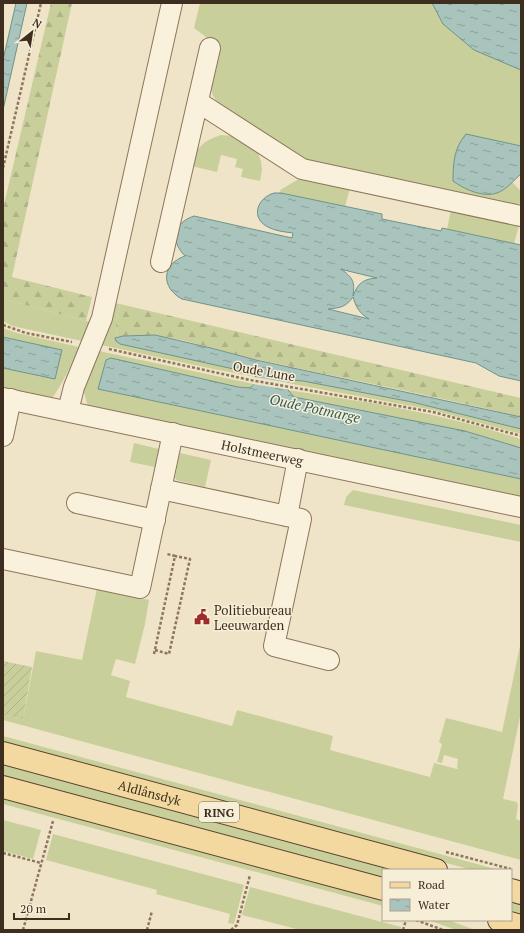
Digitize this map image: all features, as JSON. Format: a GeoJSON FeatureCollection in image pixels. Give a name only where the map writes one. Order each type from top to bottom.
{"type":"FeatureCollection","features":[{"type":"Feature","properties":{"kind":"main road","name":"Aldlânsdyk"},"geometry":{"type":"LineString","coordinates":[[3,753],[432,869]]}},
{"type":"Feature","properties":{"kind":"main road","name":"RING"},"geometry":{"type":"LineString","coordinates":[[3,787],[382,889]]}},
{"type":"Feature","properties":{"kind":"main road"},"geometry":{"type":"LineString","coordinates":[[504,921],[521,926]]}},
{"type":"Feature","properties":{"kind":"street"},"geometry":{"type":"LineString","coordinates":[[68,411],[74,387],[102,318],[172,3]]}},
{"type":"Feature","properties":{"kind":"street"},"geometry":{"type":"LineString","coordinates":[[162,262],[210,48]]}},
{"type":"Feature","properties":{"kind":"street"},"geometry":{"type":"LineString","coordinates":[[198,102],[302,169],[521,216]]}},
{"type":"Feature","properties":{"kind":"street"},"geometry":{"type":"LineString","coordinates":[[3,436],[7,398]]}},
{"type":"Feature","properties":{"kind":"street","name":"Holstmeerweg"},"geometry":{"type":"LineString","coordinates":[[7,398],[521,507]]}},
{"type":"Feature","properties":{"kind":"street"},"geometry":{"type":"LineString","coordinates":[[3,559],[140,588],[173,433]]}},
{"type":"Feature","properties":{"kind":"street"},"geometry":{"type":"LineString","coordinates":[[287,516],[298,459]]}},
{"type":"Feature","properties":{"kind":"street"},"geometry":{"type":"LineString","coordinates":[[161,489],[301,519],[274,646],[329,660]]}},
{"type":"Feature","properties":{"kind":"street"},"geometry":{"type":"LineString","coordinates":[[77,503],[155,520]]}},
{"type":"Feature","properties":{"kind":"path"},"geometry":{"type":"LineString","coordinates":[[3,168],[41,3]]}},
{"type":"Feature","properties":{"kind":"path","name":"Oude Lune"},"geometry":{"type":"LineString","coordinates":[[3,325],[26,333],[250,380],[433,412],[521,436]]}},
{"type":"Feature","properties":{"kind":"path"},"geometry":{"type":"LineString","coordinates":[[148,551],[190,559],[169,654],[155,650]]}},
{"type":"Feature","properties":{"kind":"path"},"geometry":{"type":"LineString","coordinates":[[154,654],[175,556]]}},
{"type":"Feature","properties":{"kind":"path"},"geometry":{"type":"LineString","coordinates":[[23,930],[52,821]]}},
{"type":"Feature","properties":{"kind":"path"},"geometry":{"type":"LineString","coordinates":[[3,853],[41,864]]}},
{"type":"Feature","properties":{"kind":"path"},"geometry":{"type":"LineString","coordinates":[[231,930],[237,925],[250,875]]}},
{"type":"Feature","properties":{"kind":"path"},"geometry":{"type":"LineString","coordinates":[[147,930],[152,911]]}},
{"type":"Feature","properties":{"kind":"path"},"geometry":{"type":"LineString","coordinates":[[419,921],[443,930]]}},
{"type":"Feature","properties":{"kind":"green space"},"geometry":{"type":"Polygon","coordinates":[[[51,3],[72,3],[12,277],[92,297],[86,321],[3,299],[3,209],[51,3]]]}},
{"type":"Feature","properties":{"kind":"green space"},"geometry":{"type":"Polygon","coordinates":[[[200,3],[432,3],[443,24],[474,49],[521,70],[521,146],[494,140],[497,193],[512,182],[521,191],[521,203],[506,206],[307,162],[220,106],[213,96],[210,85],[218,46],[194,28],[200,3]]]}},
{"type":"Feature","properties":{"kind":"green space"},"geometry":{"type":"Polygon","coordinates":[[[221,135],[233,136],[257,151],[261,161],[262,170],[260,181],[241,177],[243,169],[235,167],[237,159],[221,155],[217,172],[191,166],[198,149],[205,142],[221,135]]]}},
{"type":"Feature","properties":{"kind":"green space"},"geometry":{"type":"Polygon","coordinates":[[[307,179],[350,188],[345,207],[281,193],[280,190],[297,180],[307,179]]]}},
{"type":"Feature","properties":{"kind":"green space"},"geometry":{"type":"Polygon","coordinates":[[[451,210],[519,225],[514,244],[447,229],[451,210]]]}},
{"type":"Feature","properties":{"kind":"green space"},"geometry":{"type":"Polygon","coordinates":[[[3,299],[93,322],[82,341],[12,326],[3,321],[3,299]]]}},
{"type":"Feature","properties":{"kind":"green space"},"geometry":{"type":"Polygon","coordinates":[[[110,302],[120,304],[116,322],[117,337],[115,339],[120,344],[253,373],[256,377],[101,345],[110,302]]]}},
{"type":"Feature","properties":{"kind":"green space"},"geometry":{"type":"Polygon","coordinates":[[[120,304],[521,398],[521,417],[260,360],[170,338],[134,335],[117,337],[116,322],[120,304]]]}},
{"type":"Feature","properties":{"kind":"green space"},"geometry":{"type":"Polygon","coordinates":[[[3,328],[17,333],[79,347],[51,400],[3,390],[3,368],[55,379],[62,350],[3,337],[3,328]]]}},
{"type":"Feature","properties":{"kind":"green space"},"geometry":{"type":"Polygon","coordinates":[[[99,351],[254,384],[249,388],[238,387],[111,358],[98,389],[521,479],[521,500],[88,407],[83,389],[99,351]]]}},
{"type":"Feature","properties":{"kind":"green space"},"geometry":{"type":"Polygon","coordinates":[[[291,380],[412,402],[521,429],[521,434],[433,410],[287,383],[291,380]]]}},
{"type":"Feature","properties":{"kind":"green space"},"geometry":{"type":"Polygon","coordinates":[[[288,390],[378,404],[433,415],[521,439],[521,448],[465,431],[294,397],[288,390]]]}},
{"type":"Feature","properties":{"kind":"green space"},"geometry":{"type":"Polygon","coordinates":[[[134,443],[159,449],[155,467],[130,462],[134,443]]]}},
{"type":"Feature","properties":{"kind":"green space"},"geometry":{"type":"Polygon","coordinates":[[[180,453],[211,460],[205,487],[176,480],[175,477],[180,453]]]}},
{"type":"Feature","properties":{"kind":"green space"},"geometry":{"type":"Polygon","coordinates":[[[353,490],[521,525],[521,542],[344,505],[346,497],[353,490]]]}},
{"type":"Feature","properties":{"kind":"green space"},"geometry":{"type":"Polygon","coordinates":[[[97,588],[149,600],[145,624],[135,664],[116,659],[111,675],[130,681],[126,697],[232,726],[237,710],[333,736],[330,750],[430,777],[434,763],[458,768],[458,759],[444,755],[442,763],[437,762],[442,744],[439,742],[446,718],[502,732],[521,641],[521,712],[503,799],[517,802],[518,806],[516,819],[521,821],[521,860],[3,720],[3,715],[23,720],[36,651],[82,660],[97,588]]]}},
{"type":"Feature","properties":{"kind":"green space"},"geometry":{"type":"Polygon","coordinates":[[[3,661],[32,667],[23,720],[3,715],[3,661]]]}},
{"type":"Feature","properties":{"kind":"green space"},"geometry":{"type":"Polygon","coordinates":[[[3,736],[495,869],[468,869],[3,743],[3,736]]]}},
{"type":"Feature","properties":{"kind":"green space"},"geometry":{"type":"Polygon","coordinates":[[[3,763],[393,869],[382,869],[382,879],[3,776],[3,763]]]}},
{"type":"Feature","properties":{"kind":"green space"},"geometry":{"type":"Polygon","coordinates":[[[3,797],[382,900],[382,906],[3,804],[3,797]]]}},
{"type":"Feature","properties":{"kind":"green space"},"geometry":{"type":"Polygon","coordinates":[[[3,820],[41,830],[33,859],[3,851],[3,820]]]}},
{"type":"Feature","properties":{"kind":"green space"},"geometry":{"type":"Polygon","coordinates":[[[53,834],[244,885],[234,924],[228,923],[230,914],[156,894],[157,890],[46,860],[53,834]]]}},
{"type":"Feature","properties":{"kind":"green space"},"geometry":{"type":"Polygon","coordinates":[[[250,887],[401,927],[401,930],[300,930],[242,915],[250,887]]]}},
{"type":"Feature","properties":{"kind":"green space"},"geometry":{"type":"Polygon","coordinates":[[[512,901],[521,904],[521,917],[512,914],[512,901]]]}},
{"type":"Feature","properties":{"kind":"green space"},"geometry":{"type":"Polygon","coordinates":[[[431,921],[451,921],[475,930],[456,930],[431,921]]]}},
{"type":"Feature","properties":{"kind":"water"},"geometry":{"type":"Polygon","coordinates":[[[16,3],[27,3],[3,110],[3,60],[16,3]]]}},
{"type":"Feature","properties":{"kind":"water"},"geometry":{"type":"Polygon","coordinates":[[[432,3],[521,3],[521,70],[474,50],[443,24],[432,3]]]}},
{"type":"Feature","properties":{"kind":"water"},"geometry":{"type":"Polygon","coordinates":[[[466,134],[521,146],[521,174],[504,190],[492,194],[480,194],[474,192],[453,181],[455,156],[462,139],[466,134]]]}},
{"type":"Feature","properties":{"kind":"water"},"geometry":{"type":"Polygon","coordinates":[[[274,193],[281,193],[382,214],[382,219],[441,231],[442,228],[521,245],[521,381],[499,376],[476,363],[182,299],[175,294],[167,282],[167,276],[168,270],[172,264],[185,256],[177,244],[176,233],[178,228],[187,219],[194,216],[292,238],[293,233],[271,228],[262,223],[259,219],[258,208],[263,199],[274,193]],[[341,269],[352,280],[354,287],[353,296],[362,282],[368,279],[377,278],[344,270],[341,269]],[[353,297],[348,303],[342,306],[328,309],[369,319],[358,310],[353,297]]]}},
{"type":"Feature","properties":{"kind":"water","name":"Oude Potmarge"},"geometry":{"type":"Polygon","coordinates":[[[155,335],[256,360],[521,417],[521,429],[412,402],[303,381],[291,380],[287,383],[288,390],[294,397],[465,431],[521,448],[521,479],[98,389],[106,360],[111,358],[238,387],[248,388],[254,384],[256,377],[252,373],[120,344],[115,338],[123,336],[155,335]]]}},
{"type":"Feature","properties":{"kind":"water"},"geometry":{"type":"Polygon","coordinates":[[[3,337],[62,350],[55,379],[3,368],[3,337]]]}},
{"type":"Feature","properties":{"kind":"pier"},"geometry":{"type":"Polygon","coordinates":[[[254,377],[290,383],[291,390],[252,384],[254,377]]]}},
{"type":"Feature","properties":{"kind":"place","name":"Politiebureau Leeuwarden"},"geometry":{"type":"Point","coordinates":[202,617]}}]}
